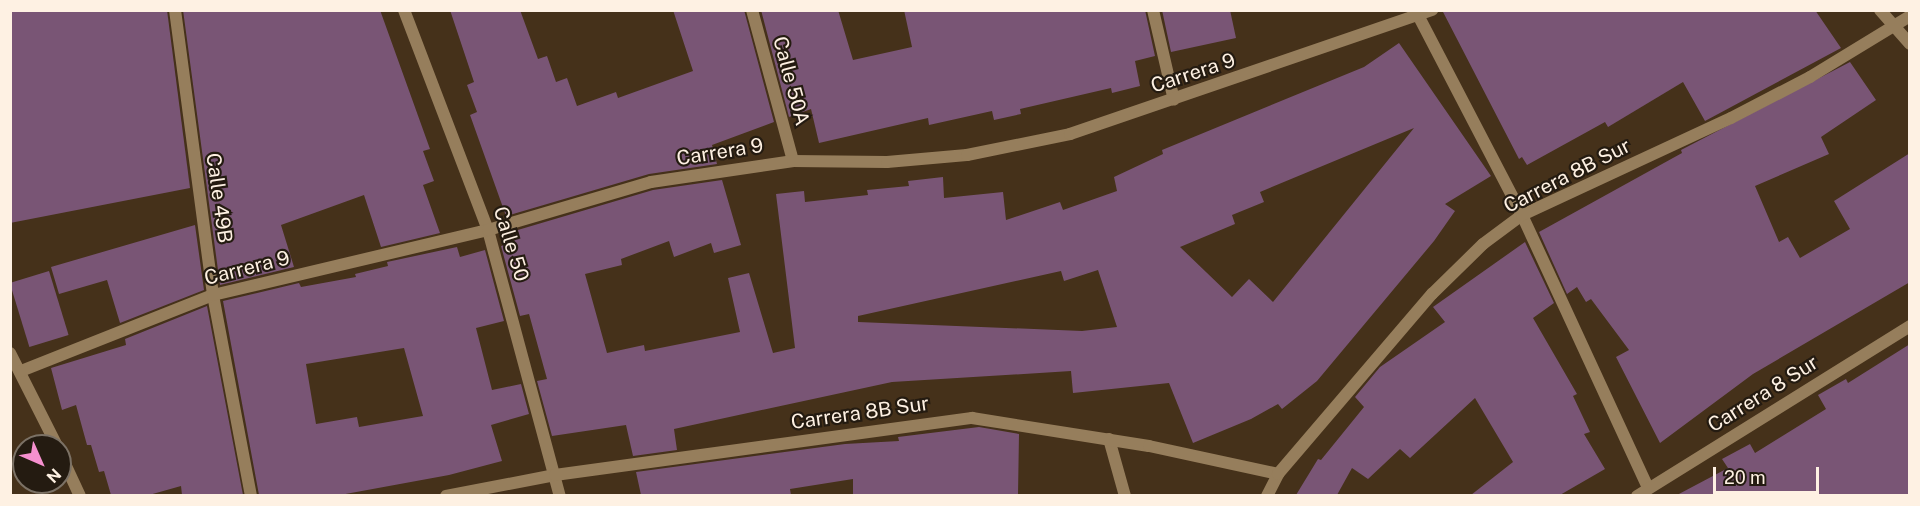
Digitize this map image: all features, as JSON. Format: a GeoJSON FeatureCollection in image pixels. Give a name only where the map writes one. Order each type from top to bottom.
{"type":"FeatureCollection","features":[{"type":"Feature","properties":{"kind":"street","name":"Calle 49B"},"geometry":{"type":"LineString","coordinates":[[175,10],[213,295],[251,495]]}},
{"type":"Feature","properties":{"kind":"street","name":"Calle 50"},"geometry":{"type":"LineString","coordinates":[[404,10],[488,230],[560,495]]}},
{"type":"Feature","properties":{"kind":"street","name":"Calle 50A"},"geometry":{"type":"LineString","coordinates":[[752,10],[793,161]]}},
{"type":"Feature","properties":{"kind":"street"},"geometry":{"type":"LineString","coordinates":[[1153,10],[1174,100]]}},
{"type":"Feature","properties":{"kind":"street","name":"Carrera 9"},"geometry":{"type":"LineString","coordinates":[[21,370],[213,295],[488,230],[651,182],[793,161],[887,162],[967,155],[1070,134],[1419,17],[1432,10]]}},
{"type":"Feature","properties":{"kind":"street"},"geometry":{"type":"LineString","coordinates":[[1880,10],[1892,27],[1910,44]]}},
{"type":"Feature","properties":{"kind":"street","name":"Carrera 8B Sur"},"geometry":{"type":"LineString","coordinates":[[1267,495],[1278,474],[1432,294],[1483,244],[1522,216],[1741,113],[1910,16]]}},
{"type":"Feature","properties":{"kind":"street"},"geometry":{"type":"LineString","coordinates":[[1419,17],[1522,216],[1648,488]]}},
{"type":"Feature","properties":{"kind":"street","name":"Carrera 8 Sur"},"geometry":{"type":"LineString","coordinates":[[1637,495],[1910,326]]}},
{"type":"Feature","properties":{"kind":"street"},"geometry":{"type":"LineString","coordinates":[[10,353],[21,370],[51,434]]}},
{"type":"Feature","properties":{"kind":"street","name":"Carrera 8B Sur"},"geometry":{"type":"LineString","coordinates":[[446,495],[555,475],[972,418],[1109,439],[1278,474]]}},
{"type":"Feature","properties":{"kind":"street"},"geometry":{"type":"LineString","coordinates":[[1109,439],[1125,495]]}},
{"type":"Feature","properties":{"kind":"street"},"geometry":{"type":"LineString","coordinates":[[72,478],[80,495]]}},
{"type":"Feature","properties":{"kind":"building"},"geometry":{"type":"Polygon","coordinates":[[[10,10],[167,10],[190,188],[10,223],[10,10]]]}},
{"type":"Feature","properties":{"kind":"building"},"geometry":{"type":"Polygon","coordinates":[[[183,10],[380,10],[430,149],[423,151],[434,181],[423,185],[440,233],[381,247],[364,195],[281,225],[294,267],[220,285],[183,10]]]}},
{"type":"Feature","properties":{"kind":"building"},"geometry":{"type":"Polygon","coordinates":[[[450,10],[520,10],[538,59],[547,56],[556,82],[567,78],[577,106],[616,92],[618,98],[693,71],[673,10],[744,10],[774,122],[712,145],[717,164],[649,174],[506,216],[470,115],[477,112],[467,85],[474,82],[450,10]]]}},
{"type":"Feature","properties":{"kind":"building"},"geometry":{"type":"Polygon","coordinates":[[[761,10],[838,10],[853,60],[912,47],[904,10],[1145,10],[1155,56],[1135,61],[1140,86],[1112,93],[1111,88],[1020,109],[1021,114],[994,120],[992,111],[929,125],[928,118],[819,143],[811,109],[789,117],[761,10]]]}},
{"type":"Feature","properties":{"kind":"building"},"geometry":{"type":"Polygon","coordinates":[[[1162,10],[1230,10],[1236,38],[1171,52],[1162,10]]]}},
{"type":"Feature","properties":{"kind":"building"},"geometry":{"type":"Polygon","coordinates":[[[1442,10],[1815,10],[1841,48],[1705,121],[1683,82],[1608,127],[1605,122],[1527,165],[1522,157],[1519,159],[1442,10]]]}},
{"type":"Feature","properties":{"kind":"building"},"geometry":{"type":"Polygon","coordinates":[[[1399,43],[1491,176],[1445,204],[1455,211],[1434,241],[1317,381],[1282,409],[1278,404],[1251,419],[1193,443],[1169,383],[1073,393],[1071,371],[892,382],[674,429],[677,450],[633,456],[626,425],[552,436],[537,381],[547,379],[529,314],[520,316],[501,246],[515,242],[511,232],[653,190],[722,180],[741,245],[714,253],[711,243],[674,257],[669,241],[621,259],[622,265],[585,274],[607,353],[644,345],[645,351],[740,332],[728,278],[749,273],[773,353],[795,348],[776,194],[804,191],[805,202],[868,195],[867,190],[909,186],[908,181],[943,177],[944,198],[1003,192],[1006,220],[1060,202],[1063,210],[1117,191],[1114,177],[1163,154],[1162,150],[1364,67],[1399,43]],[[1414,128],[1260,192],[1264,202],[1232,215],[1235,224],[1180,247],[1232,297],[1249,279],[1273,302],[1414,128]],[[1098,270],[1064,281],[1061,271],[858,316],[858,322],[1082,331],[1117,327],[1098,270]]]}},
{"type":"Feature","properties":{"kind":"building"},"geometry":{"type":"Polygon","coordinates":[[[1850,62],[1876,100],[1821,137],[1829,154],[1755,186],[1779,242],[1788,237],[1800,258],[1850,229],[1834,201],[1910,153],[1910,282],[1753,374],[1660,443],[1616,357],[1629,350],[1591,299],[1586,302],[1577,287],[1567,294],[1539,232],[1682,153],[1681,150],[1850,62]]]}},
{"type":"Feature","properties":{"kind":"building"},"geometry":{"type":"Polygon","coordinates":[[[195,225],[204,290],[120,323],[107,280],[59,294],[51,267],[195,225]]]}},
{"type":"Feature","properties":{"kind":"building"},"geometry":{"type":"Polygon","coordinates":[[[1525,242],[1554,303],[1533,318],[1577,394],[1573,396],[1590,432],[1584,434],[1605,469],[1560,495],[1471,495],[1513,462],[1475,398],[1410,458],[1400,449],[1368,479],[1352,468],[1337,495],[1296,495],[1318,459],[1321,460],[1364,407],[1355,397],[1380,367],[1445,322],[1433,307],[1525,242]]]}},
{"type":"Feature","properties":{"kind":"building"},"geometry":{"type":"Polygon","coordinates":[[[457,247],[460,257],[485,250],[504,321],[476,328],[492,390],[521,384],[529,414],[491,425],[502,461],[449,475],[340,495],[259,495],[223,301],[299,283],[301,287],[356,277],[355,274],[388,266],[387,262],[457,247]],[[404,348],[306,364],[316,424],[357,417],[359,427],[423,416],[404,348]]]}},
{"type":"Feature","properties":{"kind":"building"},"geometry":{"type":"Polygon","coordinates":[[[49,271],[69,335],[29,347],[10,283],[49,271]]]}},
{"type":"Feature","properties":{"kind":"building"},"geometry":{"type":"Polygon","coordinates":[[[207,306],[243,495],[182,495],[181,486],[149,495],[111,495],[104,471],[99,472],[91,445],[87,445],[76,405],[62,410],[51,368],[126,345],[125,339],[207,306]]]}},
{"type":"Feature","properties":{"kind":"building"},"geometry":{"type":"Polygon","coordinates":[[[1910,344],[1910,495],[1677,495],[1728,468],[1722,459],[1750,444],[1755,453],[1826,409],[1818,395],[1846,379],[1848,383],[1910,344]]]}},
{"type":"Feature","properties":{"kind":"building"},"geometry":{"type":"Polygon","coordinates":[[[979,427],[1019,434],[1018,495],[853,495],[853,479],[790,489],[791,495],[641,495],[636,472],[845,444],[899,441],[898,437],[979,427]]]}}]}
